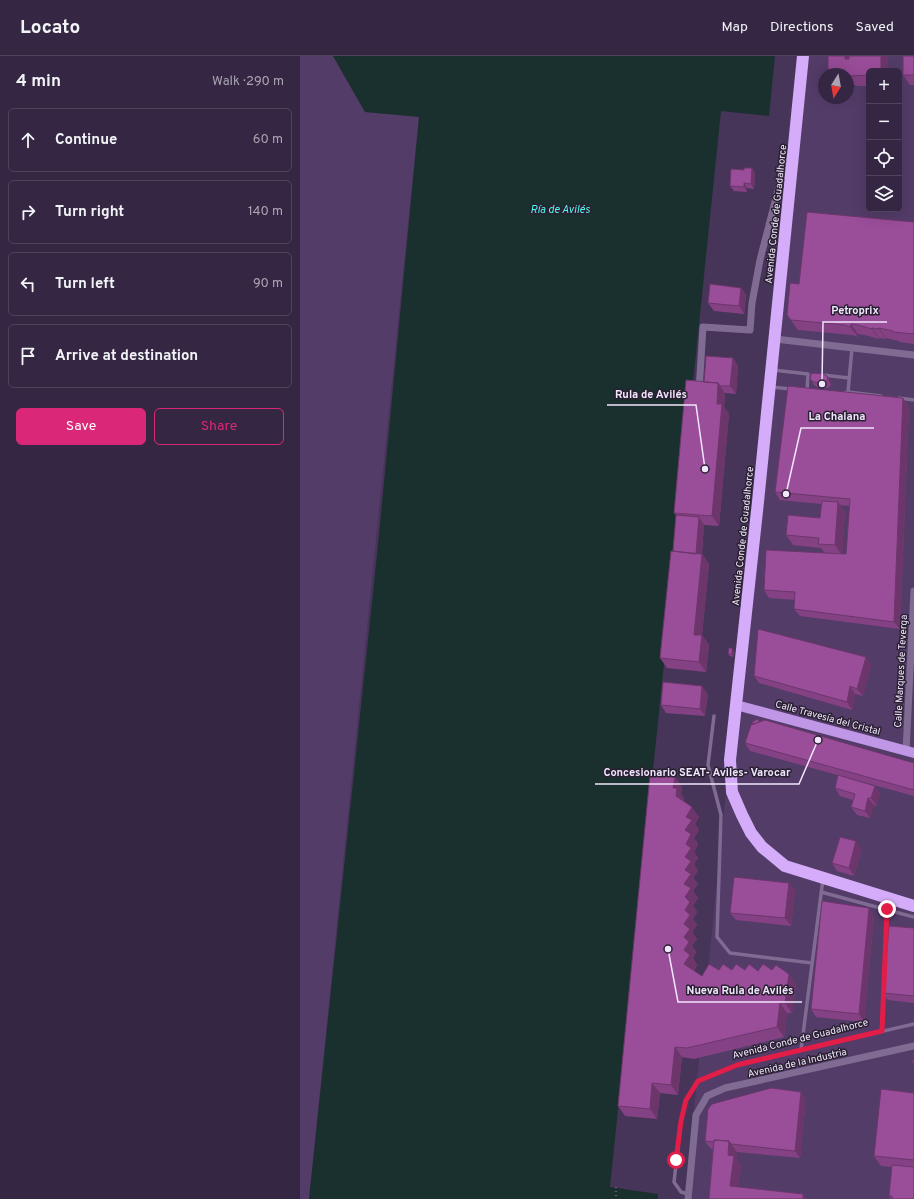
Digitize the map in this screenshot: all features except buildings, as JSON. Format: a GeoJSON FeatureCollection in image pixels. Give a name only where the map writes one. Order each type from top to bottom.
{"type":"FeatureCollection","features":[{"type":"Feature","properties":{"kind":"highway","name":"Avenida Conde de Guadalhorce"},"geometry":{"type":"LineString","coordinates":[[803,56],[772,370],[730,760],[732,792],[751,833],[762,847],[785,866],[914,906]]}},
{"type":"Feature","properties":{"kind":"main road","name":"Calle Travesía del Cristal"},"geometry":{"type":"LineString","coordinates":[[736,705],[910,752]]}},
{"type":"Feature","properties":{"kind":"street"},"geometry":{"type":"LineString","coordinates":[[699,391],[703,327],[750,330],[752,303],[760,260],[784,167],[794,152]]}},
{"type":"Feature","properties":{"kind":"street"},"geometry":{"type":"LineString","coordinates":[[775,339],[914,355]]}},
{"type":"Feature","properties":{"kind":"street","name":"Calle Marques de Teverga"},"geometry":{"type":"LineString","coordinates":[[910,752],[914,591]]}},
{"type":"Feature","properties":{"kind":"street","name":"Avenida de la Industria"},"geometry":{"type":"LineString","coordinates":[[696,1115],[706,1096],[725,1088],[914,1046]]}},
{"type":"Feature","properties":{"kind":"street","name":"Avenida Conde de Guadalhorce"},"geometry":{"type":"LineString","coordinates":[[688,1196],[696,1115]]}},
{"type":"Feature","properties":{"kind":"lane"},"geometry":{"type":"LineString","coordinates":[[848,392],[852,348]]}},
{"type":"Feature","properties":{"kind":"lane"},"geometry":{"type":"LineString","coordinates":[[772,370],[849,378]]}},
{"type":"Feature","properties":{"kind":"lane"},"geometry":{"type":"LineString","coordinates":[[807,391],[808,374]]}},
{"type":"Feature","properties":{"kind":"lane"},"geometry":{"type":"LineString","coordinates":[[770,387],[813,392]]}},
{"type":"Feature","properties":{"kind":"lane"},"geometry":{"type":"LineString","coordinates":[[839,395],[848,392],[884,396]]}},
{"type":"Feature","properties":{"kind":"lane"},"geometry":{"type":"LineString","coordinates":[[892,397],[914,400]]}},
{"type":"Feature","properties":{"kind":"lane"},"geometry":{"type":"LineString","coordinates":[[714,716],[708,765],[721,815],[717,937],[730,954],[812,963]]}},
{"type":"Feature","properties":{"kind":"lane"},"geometry":{"type":"LineString","coordinates":[[801,1050],[823,878]]}},
{"type":"Feature","properties":{"kind":"lane"},"geometry":{"type":"LineString","coordinates":[[821,892],[914,917]]}},
{"type":"Feature","properties":{"kind":"lane"},"geometry":{"type":"LineString","coordinates":[[882,1031],[887,909]]}},
{"type":"Feature","properties":{"kind":"lane","name":"Avenida Conde de Guadalhorce"},"geometry":{"type":"LineString","coordinates":[[688,1196],[681,1192],[674,1182],[681,1121],[686,1100],[698,1081],[737,1065],[914,1024]]}},
{"type":"Feature","properties":{"kind":"path"},"geometry":{"type":"LineString","coordinates":[[616,1185],[616,1196]]}},
{"type":"Feature","properties":{"kind":"shaded area"},"geometry":{"type":"Polygon","coordinates":[[[300,56],[333,56],[365,112],[419,116],[309,1199],[300,1199],[300,56]]]}},
{"type":"Feature","properties":{"kind":"shaded area"},"geometry":{"type":"Polygon","coordinates":[[[800,56],[914,56],[914,1199],[685,1199],[800,56]]]}},
{"type":"Feature","properties":{"kind":"water","name":"Ría de Avilés"},"geometry":{"type":"Polygon","coordinates":[[[333,56],[775,56],[769,116],[721,111],[610,1187],[658,1194],[658,1199],[309,1199],[378,545],[419,117],[365,112],[333,56]]]}},
{"type":"Feature","properties":{"kind":"place","name":"Petroprix"},"geometry":{"type":"Point","coordinates":[822,384]}},
{"type":"Feature","properties":{"kind":"place","name":"Rula de Avilés"},"geometry":{"type":"Point","coordinates":[705,469]}},
{"type":"Feature","properties":{"kind":"place","name":"La Chalana"},"geometry":{"type":"Point","coordinates":[786,494]}},
{"type":"Feature","properties":{"kind":"place","name":"Concesionario SEAT- Aviles- Varocar"},"geometry":{"type":"Point","coordinates":[818,740]}},
{"type":"Feature","properties":{"kind":"place","name":"Nueva Rula de Avilés"},"geometry":{"type":"Point","coordinates":[668,949]}},
{"type":"Feature","properties":{"kind":"route"},"geometry":{"type":"LineString","coordinates":[[676,1160],[681,1121],[686,1100],[698,1081],[737,1065],[882,1031],[887,909]]}}]}
